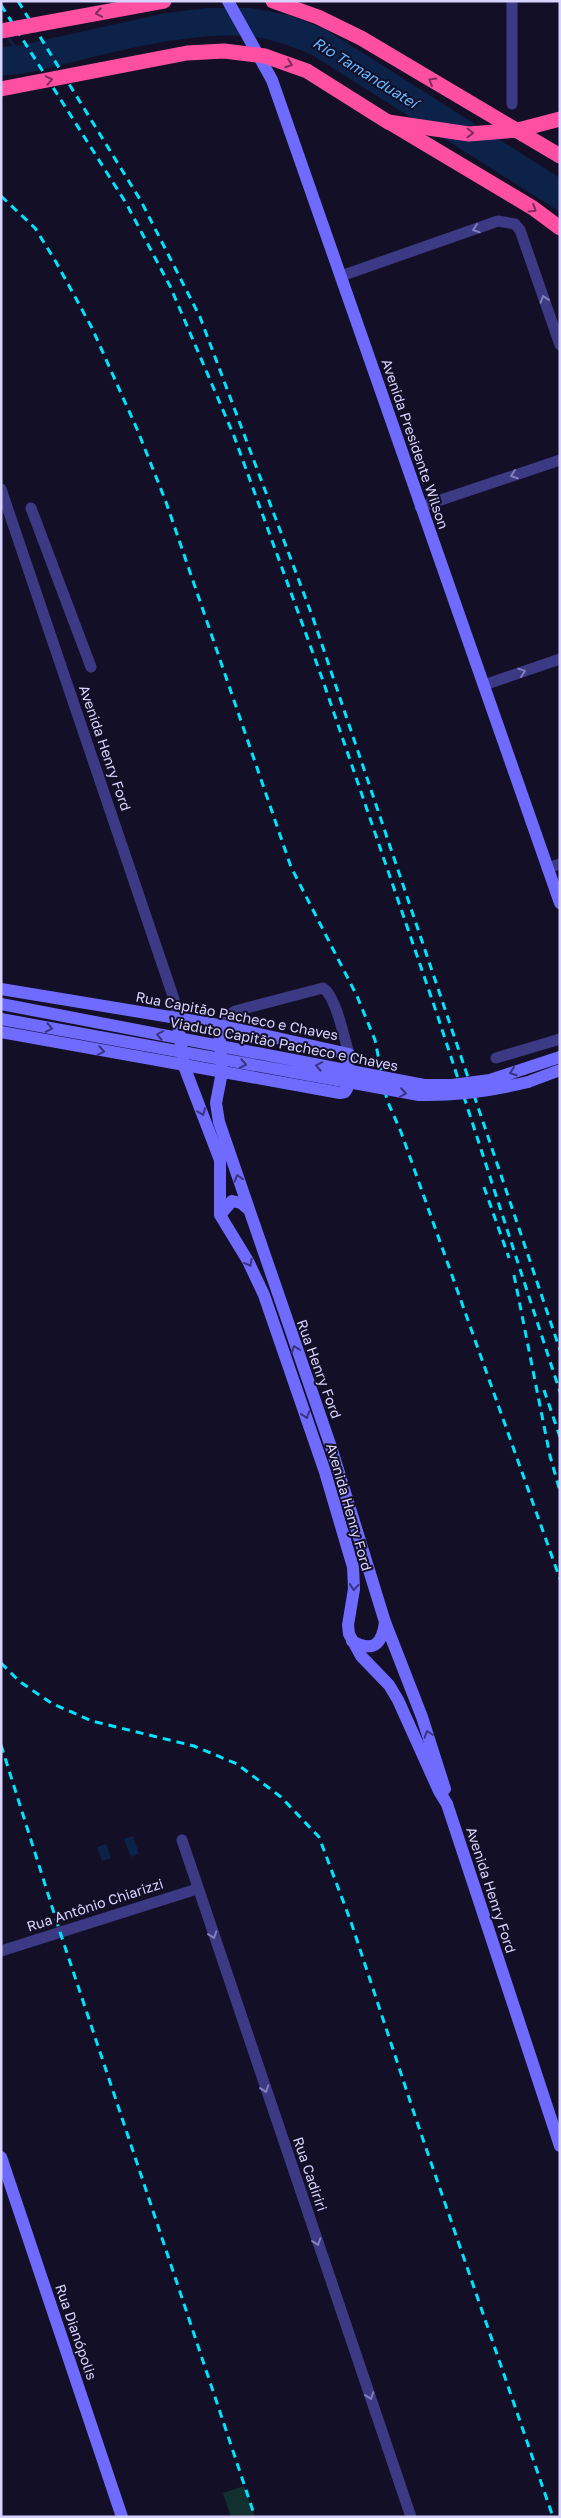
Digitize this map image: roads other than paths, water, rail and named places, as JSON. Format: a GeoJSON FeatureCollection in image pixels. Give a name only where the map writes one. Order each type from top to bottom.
{"type":"FeatureCollection","features":[{"type":"Feature","properties":{"kind":"highway"},"geometry":{"type":"LineString","coordinates":[[1,31],[164,1]]}},
{"type":"Feature","properties":{"kind":"highway"},"geometry":{"type":"LineString","coordinates":[[273,1],[318,17],[361,38],[560,156]]}},
{"type":"Feature","properties":{"kind":"highway"},"geometry":{"type":"LineString","coordinates":[[1,89],[187,53],[224,50],[265,56],[307,71],[388,122],[533,208],[560,228]]}},
{"type":"Feature","properties":{"kind":"highway"},"geometry":{"type":"LineString","coordinates":[[388,122],[469,134],[518,130],[560,119]]}},
{"type":"Feature","properties":{"kind":"street"},"geometry":{"type":"LineString","coordinates":[[512,1],[512,104]]}},
{"type":"Feature","properties":{"kind":"street","name":"Avenida Presidente Wilson"},"geometry":{"type":"LineString","coordinates":[[229,3],[272,80],[560,904]]}},
{"type":"Feature","properties":{"kind":"street"},"geometry":{"type":"LineString","coordinates":[[340,276],[498,221],[515,224],[520,230],[560,345]]}},
{"type":"Feature","properties":{"kind":"street"},"geometry":{"type":"LineString","coordinates":[[420,507],[560,460]]}},
{"type":"Feature","properties":{"kind":"street","name":"Avenida Henry Ford"},"geometry":{"type":"LineString","coordinates":[[1,489],[174,1000],[177,1018]]}},
{"type":"Feature","properties":{"kind":"street"},"geometry":{"type":"LineString","coordinates":[[31,508],[91,667]]}},
{"type":"Feature","properties":{"kind":"street"},"geometry":{"type":"LineString","coordinates":[[484,685],[560,659]]}},
{"type":"Feature","properties":{"kind":"street"},"geometry":{"type":"LineString","coordinates":[[547,868],[560,864]]}},
{"type":"Feature","properties":{"kind":"street"},"geometry":{"type":"LineString","coordinates":[[220,1025],[235,1010],[323,988],[333,1002],[349,1054]]}},
{"type":"Feature","properties":{"kind":"street","name":"Rua Capitão Pacheco e Chaves"},"geometry":{"type":"LineString","coordinates":[[1,989],[220,1025],[349,1054],[346,1089],[342,1093],[1,1032]]}},
{"type":"Feature","properties":{"kind":"street","name":"Viaduto Capitão Pacheco e Chaves"},"geometry":{"type":"LineString","coordinates":[[1,1004],[424,1085],[452,1085],[490,1080],[560,1058]]}},
{"type":"Feature","properties":{"kind":"street"},"geometry":{"type":"LineString","coordinates":[[177,1018],[184,1066],[218,1154],[220,1216]]}},
{"type":"Feature","properties":{"kind":"street","name":"Viaduto Capitão Pacheco e Chaves"},"geometry":{"type":"LineString","coordinates":[[1,1019],[419,1096],[456,1096],[493,1090],[560,1070]]}},
{"type":"Feature","properties":{"kind":"street","name":"Rua Henry Ford"},"geometry":{"type":"LineString","coordinates":[[220,1025],[222,1072],[216,1093],[216,1112],[332,1450],[386,1622],[422,1717],[443,1780],[447,1804]]}},
{"type":"Feature","properties":{"kind":"street"},"geometry":{"type":"LineString","coordinates":[[496,1058],[560,1039]]}},
{"type":"Feature","properties":{"kind":"street"},"geometry":{"type":"LineString","coordinates":[[220,1216],[232,1202],[241,1203],[248,1209]]}},
{"type":"Feature","properties":{"kind":"street","name":"Avenida Henry Ford"},"geometry":{"type":"LineString","coordinates":[[220,1216],[248,1261],[264,1295],[343,1528],[355,1579],[348,1626],[352,1641],[361,1656],[389,1685],[398,1700],[439,1791],[447,1804],[560,2146]]}},
{"type":"Feature","properties":{"kind":"street"},"geometry":{"type":"LineString","coordinates":[[352,1641],[368,1646],[377,1644],[383,1635],[386,1622]]}},
{"type":"Feature","properties":{"kind":"street","name":"Rua Cadiriri"},"geometry":{"type":"LineString","coordinates":[[182,1840],[411,2517]]}},
{"type":"Feature","properties":{"kind":"street","name":"Rua Antônio Chiarizzi"},"geometry":{"type":"LineString","coordinates":[[1,1951],[197,1888]]}},
{"type":"Feature","properties":{"kind":"street","name":"Rua Dianópolis"},"geometry":{"type":"LineString","coordinates":[[1,2156],[122,2517]]}},
{"type":"Feature","properties":{"kind":"water","name":"Rio Tamanduateí"},"geometry":{"type":"Polygon","coordinates":[[[207,8],[251,8],[289,15],[325,29],[560,178],[560,212],[312,55],[256,37],[219,36],[163,42],[26,73],[1,76],[1,47],[21,45],[166,13],[207,8]]]}},
{"type":"Feature","properties":{"kind":"water"},"geometry":{"type":"Polygon","coordinates":[[[133,1836],[139,1854],[131,1857],[124,1839],[133,1836]]]}},
{"type":"Feature","properties":{"kind":"water"},"geometry":{"type":"Polygon","coordinates":[[[106,1844],[111,1858],[102,1861],[97,1847],[106,1844]]]}},
{"type":"Feature","properties":{"kind":"waterway"},"geometry":{"type":"LineString","coordinates":[[6,34],[16,49]]}},
{"type":"Feature","properties":{"kind":"railway"},"geometry":{"type":"LineString","coordinates":[[18,1],[141,201],[200,317],[313,618],[560,1350]]}},
{"type":"Feature","properties":{"kind":"railway"},"geometry":{"type":"LineString","coordinates":[[1,5],[126,203],[170,286],[234,436],[322,678],[437,1014],[560,1392]]}},
{"type":"Feature","properties":{"kind":"railway"},"geometry":{"type":"LineString","coordinates":[[1,196],[35,228],[56,262],[92,328],[137,429],[166,502],[291,867],[357,996],[375,1040],[387,1100],[401,1132],[560,1579]]}},
{"type":"Feature","properties":{"kind":"railway"},"geometry":{"type":"LineString","coordinates":[[484,1187],[509,1258]]}},
{"type":"Feature","properties":{"kind":"railway"},"geometry":{"type":"LineString","coordinates":[[514,1275],[550,1456],[560,1491]]}},
{"type":"Feature","properties":{"kind":"railway"},"geometry":{"type":"LineString","coordinates":[[544,1390],[560,1437]]}},
{"type":"Feature","properties":{"kind":"railway"},"geometry":{"type":"LineString","coordinates":[[1,1663],[19,1681],[51,1703],[92,1721],[194,1746],[237,1764],[281,1797],[319,1837],[351,1922],[415,2116],[553,2517]]}},
{"type":"Feature","properties":{"kind":"railway"},"geometry":{"type":"LineString","coordinates":[[1,1745],[60,1932],[255,2517]]}}]}
